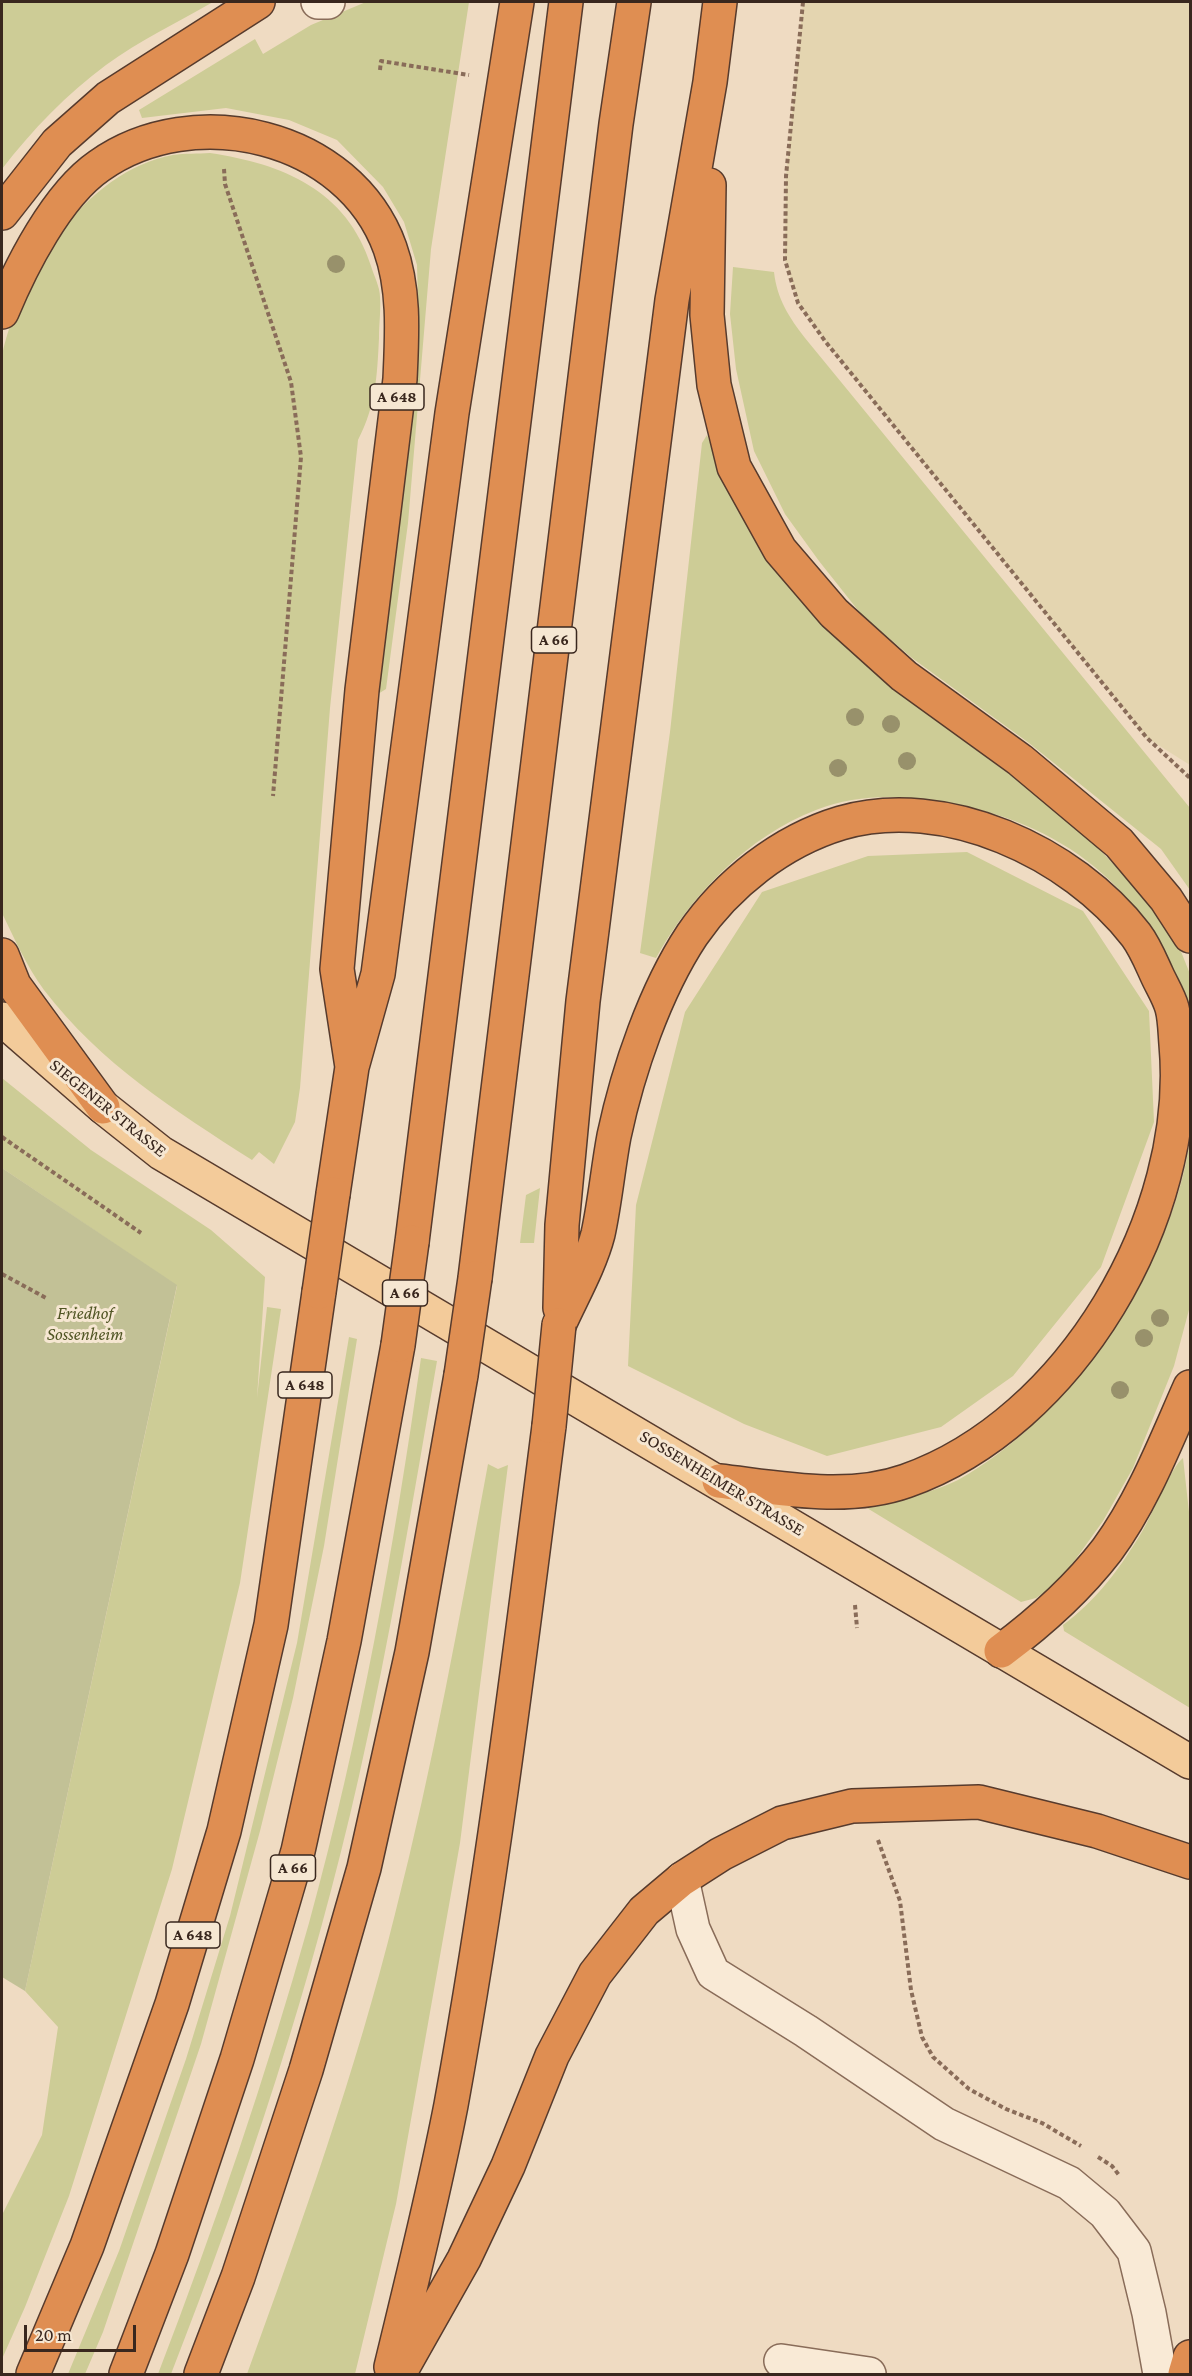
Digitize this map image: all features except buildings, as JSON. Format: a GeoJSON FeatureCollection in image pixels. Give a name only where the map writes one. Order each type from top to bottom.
{"type":"FeatureCollection","features":[{"type":"Feature","properties":{"kind":"highway"},"geometry":{"type":"LineString","coordinates":[[2,213],[57,143],[108,98],[258,2]]}},
{"type":"Feature","properties":{"kind":"highway","name":"A 648"},"geometry":{"type":"LineString","coordinates":[[33,2374],[87,2246],[172,2004],[224,1831],[271,1625],[352,1067],[378,974],[452,413],[517,2]]}},
{"type":"Feature","properties":{"kind":"highway","name":"A 66"},"geometry":{"type":"LineString","coordinates":[[126,2374],[172,2254],[226,2092],[298,1851],[344,1641],[398,1345],[566,2]]}},
{"type":"Feature","properties":{"kind":"highway","name":"A 66"},"geometry":{"type":"LineString","coordinates":[[201,2374],[238,2277],[306,2070],[364,1868],[412,1652],[475,1278],[616,124],[634,2]]}},
{"type":"Feature","properties":{"kind":"highway"},"geometry":{"type":"LineString","coordinates":[[389,2374],[426,2223],[450,2107],[489,1880],[549,1426],[559,1325],[562,1225],[583,1001],[672,300],[710,82],[720,2]]}},
{"type":"Feature","properties":{"kind":"highway"},"geometry":{"type":"LineString","coordinates":[[710,82],[707,315],[714,385],[734,467],[780,550],[834,613],[904,676],[1020,759],[1119,843],[1166,899],[1191,936]]}},
{"type":"Feature","properties":{"kind":"highway","name":"A 648"},"geometry":{"type":"LineString","coordinates":[[2,312],[13,285],[47,225],[97,167],[127,148],[162,135],[222,132],[280,143],[334,171],[357,194],[375,219],[389,246],[398,275],[402,328],[400,379],[362,690],[337,969],[352,1067]]}},
{"type":"Feature","properties":{"kind":"highway"},"geometry":{"type":"LineString","coordinates":[[559,1325],[597,1238],[615,1132],[635,1062],[656,1004],[693,934],[744,875],[789,844],[841,823],[887,815],[949,821],[998,834],[1055,862],[1094,890],[1139,938],[1172,1006],[1180,1080],[1174,1146],[1154,1216],[1127,1281],[1092,1332],[1050,1383],[1010,1422],[964,1456],[904,1482],[865,1490],[815,1492],[719,1481]]}},
{"type":"Feature","properties":{"kind":"highway"},"geometry":{"type":"LineString","coordinates":[[2,955],[14,985],[103,1107]]}},
{"type":"Feature","properties":{"kind":"highway"},"geometry":{"type":"LineString","coordinates":[[1001,1651],[1045,1618],[1107,1550],[1144,1487],[1191,1387]]}},
{"type":"Feature","properties":{"kind":"highway"},"geometry":{"type":"LineString","coordinates":[[980,1802],[1191,1878]]}},
{"type":"Feature","properties":{"kind":"highway"},"geometry":{"type":"LineString","coordinates":[[399,2374],[464,2259],[508,2166],[552,2056],[595,1974],[644,1911],[682,1879],[721,1854],[782,1823],[852,1806],[980,1802],[1097,1831],[1191,1862]]}},
{"type":"Feature","properties":{"kind":"highway"},"geometry":{"type":"LineString","coordinates":[[1188,2374],[1191,2357]]}},
{"type":"Feature","properties":{"kind":"main road","name":"SIEGENER STRASSE"},"geometry":{"type":"LineString","coordinates":[[2,1019],[103,1107],[161,1153],[252,1207]]}},
{"type":"Feature","properties":{"kind":"main road","name":"SOSSENHEIMER STRASSE"},"geometry":{"type":"LineString","coordinates":[[252,1207],[1191,1762]]}},
{"type":"Feature","properties":{"kind":"lane"},"geometry":{"type":"LineString","coordinates":[[318,2],[328,2]]}},
{"type":"Feature","properties":{"kind":"lane"},"geometry":{"type":"LineString","coordinates":[[682,1879],[693,1929],[713,1973],[806,2031],[944,2124],[1069,2184],[1105,2213],[1134,2251],[1149,2313],[1160,2374]]}},
{"type":"Feature","properties":{"kind":"lane"},"geometry":{"type":"LineString","coordinates":[[782,2361],[869,2374]]}},
{"type":"Feature","properties":{"kind":"path"},"geometry":{"type":"LineString","coordinates":[[803,2],[786,176],[785,260],[798,303],[825,341],[1147,738],[1191,778]]}},
{"type":"Feature","properties":{"kind":"path"},"geometry":{"type":"LineString","coordinates":[[380,70],[381,61],[505,80]]}},
{"type":"Feature","properties":{"kind":"path"},"geometry":{"type":"LineString","coordinates":[[222,132],[225,184],[291,382],[301,457],[273,796]]}},
{"type":"Feature","properties":{"kind":"path"},"geometry":{"type":"LineString","coordinates":[[2,1137],[141,1233]]}},
{"type":"Feature","properties":{"kind":"path"},"geometry":{"type":"LineString","coordinates":[[2,1274],[48,1299]]}},
{"type":"Feature","properties":{"kind":"path"},"geometry":{"type":"LineString","coordinates":[[878,1839],[900,1900],[911,1990],[922,2037],[933,2057],[969,2089],[1006,2109],[1042,2123],[1086,2149]]}},
{"type":"Feature","properties":{"kind":"path"},"geometry":{"type":"LineString","coordinates":[[1094,2154],[1112,2166],[1126,2185]]}},
{"type":"Feature","properties":{"kind":"shaded area"},"geometry":{"type":"Polygon","coordinates":[[[2,2],[213,2],[132,48],[92,76],[51,113],[2,169],[2,2]]]}},
{"type":"Feature","properties":{"kind":"shaded area"},"geometry":{"type":"Polygon","coordinates":[[[366,2],[469,2],[431,249],[408,523],[386,689],[378,694],[418,302],[417,265],[404,222],[383,187],[337,140],[289,120],[226,108],[142,118],[139,110],[255,39],[263,54],[311,25],[366,2]]]}},
{"type":"Feature","properties":{"kind":"shaded area"},"geometry":{"type":"Polygon","coordinates":[[[803,2],[1190,2],[1190,765],[1147,738],[825,341],[798,303],[785,260],[786,176],[803,2]]]}},
{"type":"Feature","properties":{"kind":"shaded area"},"geometry":{"type":"Polygon","coordinates":[[[210,153],[263,165],[287,174],[309,185],[329,200],[346,218],[360,240],[377,282],[380,297],[376,378],[369,415],[358,440],[330,708],[300,1088],[295,1122],[274,1164],[259,1152],[252,1160],[195,1123],[140,1084],[90,1041],[44,990],[21,952],[2,913],[2,356],[11,325],[40,261],[61,231],[85,204],[112,182],[141,165],[173,155],[210,153]]]}},
{"type":"Feature","properties":{"kind":"shaded area"},"geometry":{"type":"Polygon","coordinates":[[[733,267],[774,272],[778,291],[785,307],[805,338],[1190,808],[1190,890],[1161,849],[1029,743],[912,658],[861,614],[819,561],[785,514],[754,451],[736,369],[730,314],[733,267]]]}},
{"type":"Feature","properties":{"kind":"shaded area"},"geometry":{"type":"Polygon","coordinates":[[[707,435],[732,495],[760,551],[834,637],[907,699],[1013,777],[1095,845],[1147,899],[1178,944],[1190,974],[1190,1019],[1175,976],[1155,937],[1131,903],[1103,874],[1070,849],[1034,829],[993,814],[932,800],[898,797],[865,798],[832,804],[791,821],[767,835],[723,870],[686,912],[656,958],[640,953],[670,732],[702,443],[707,435]]]}},
{"type":"Feature","properties":{"kind":"shaded area"},"geometry":{"type":"Polygon","coordinates":[[[967,852],[1083,911],[1149,1011],[1154,1122],[1101,1267],[1013,1376],[941,1427],[827,1456],[744,1424],[628,1366],[636,1205],[685,1012],[762,892],[868,856],[967,852]]]}},
{"type":"Feature","properties":{"kind":"shaded area"},"geometry":{"type":"Polygon","coordinates":[[[2,1078],[91,1150],[211,1230],[265,1277],[257,1398],[267,1307],[281,1309],[240,1583],[172,1869],[69,2196],[2,2359],[2,2215],[42,2135],[58,2027],[25,1991],[177,1286],[2,1168],[2,1078]]]}},
{"type":"Feature","properties":{"kind":"shaded area"},"geometry":{"type":"Polygon","coordinates":[[[1190,1140],[1190,1306],[1174,1366],[1133,1468],[1103,1521],[1060,1581],[1036,1598],[1021,1602],[867,1508],[948,1485],[958,1480],[1000,1453],[1039,1419],[1076,1379],[1110,1334],[1138,1287],[1162,1238],[1179,1189],[1190,1140]]]}},
{"type":"Feature","properties":{"kind":"shaded area"},"geometry":{"type":"Polygon","coordinates":[[[540,1188],[534,1243],[520,1243],[526,1195],[540,1188]]]}},
{"type":"Feature","properties":{"kind":"shaded area"},"geometry":{"type":"Polygon","coordinates":[[[349,1337],[357,1339],[324,1546],[293,1698],[260,1831],[201,2044],[103,2332],[85,2374],[68,2374],[119,2251],[186,2059],[230,1916],[297,1643],[349,1337]]]}},
{"type":"Feature","properties":{"kind":"shaded area"},"geometry":{"type":"Polygon","coordinates":[[[421,1358],[437,1361],[381,1673],[341,1852],[299,2004],[252,2153],[171,2374],[158,2374],[200,2263],[257,2094],[309,1923],[360,1713],[387,1571],[421,1358]]]}},
{"type":"Feature","properties":{"kind":"shaded area"},"geometry":{"type":"Polygon","coordinates":[[[1183,1458],[1190,1521],[1190,1708],[1064,1631],[1063,1625],[1087,1605],[1117,1570],[1143,1530],[1167,1481],[1183,1458]]]}},
{"type":"Feature","properties":{"kind":"shaded area"},"geometry":{"type":"Polygon","coordinates":[[[488,1464],[498,1469],[508,1465],[460,1843],[396,2204],[355,2374],[247,2374],[346,2089],[380,1973],[434,1746],[488,1464]]]}},
{"type":"Feature","properties":{"kind":"green space","name":"Friedhof Sossenheim"},"geometry":{"type":"Polygon","coordinates":[[[2,1168],[177,1285],[25,1991],[2,1977],[2,1168]]]}}]}
